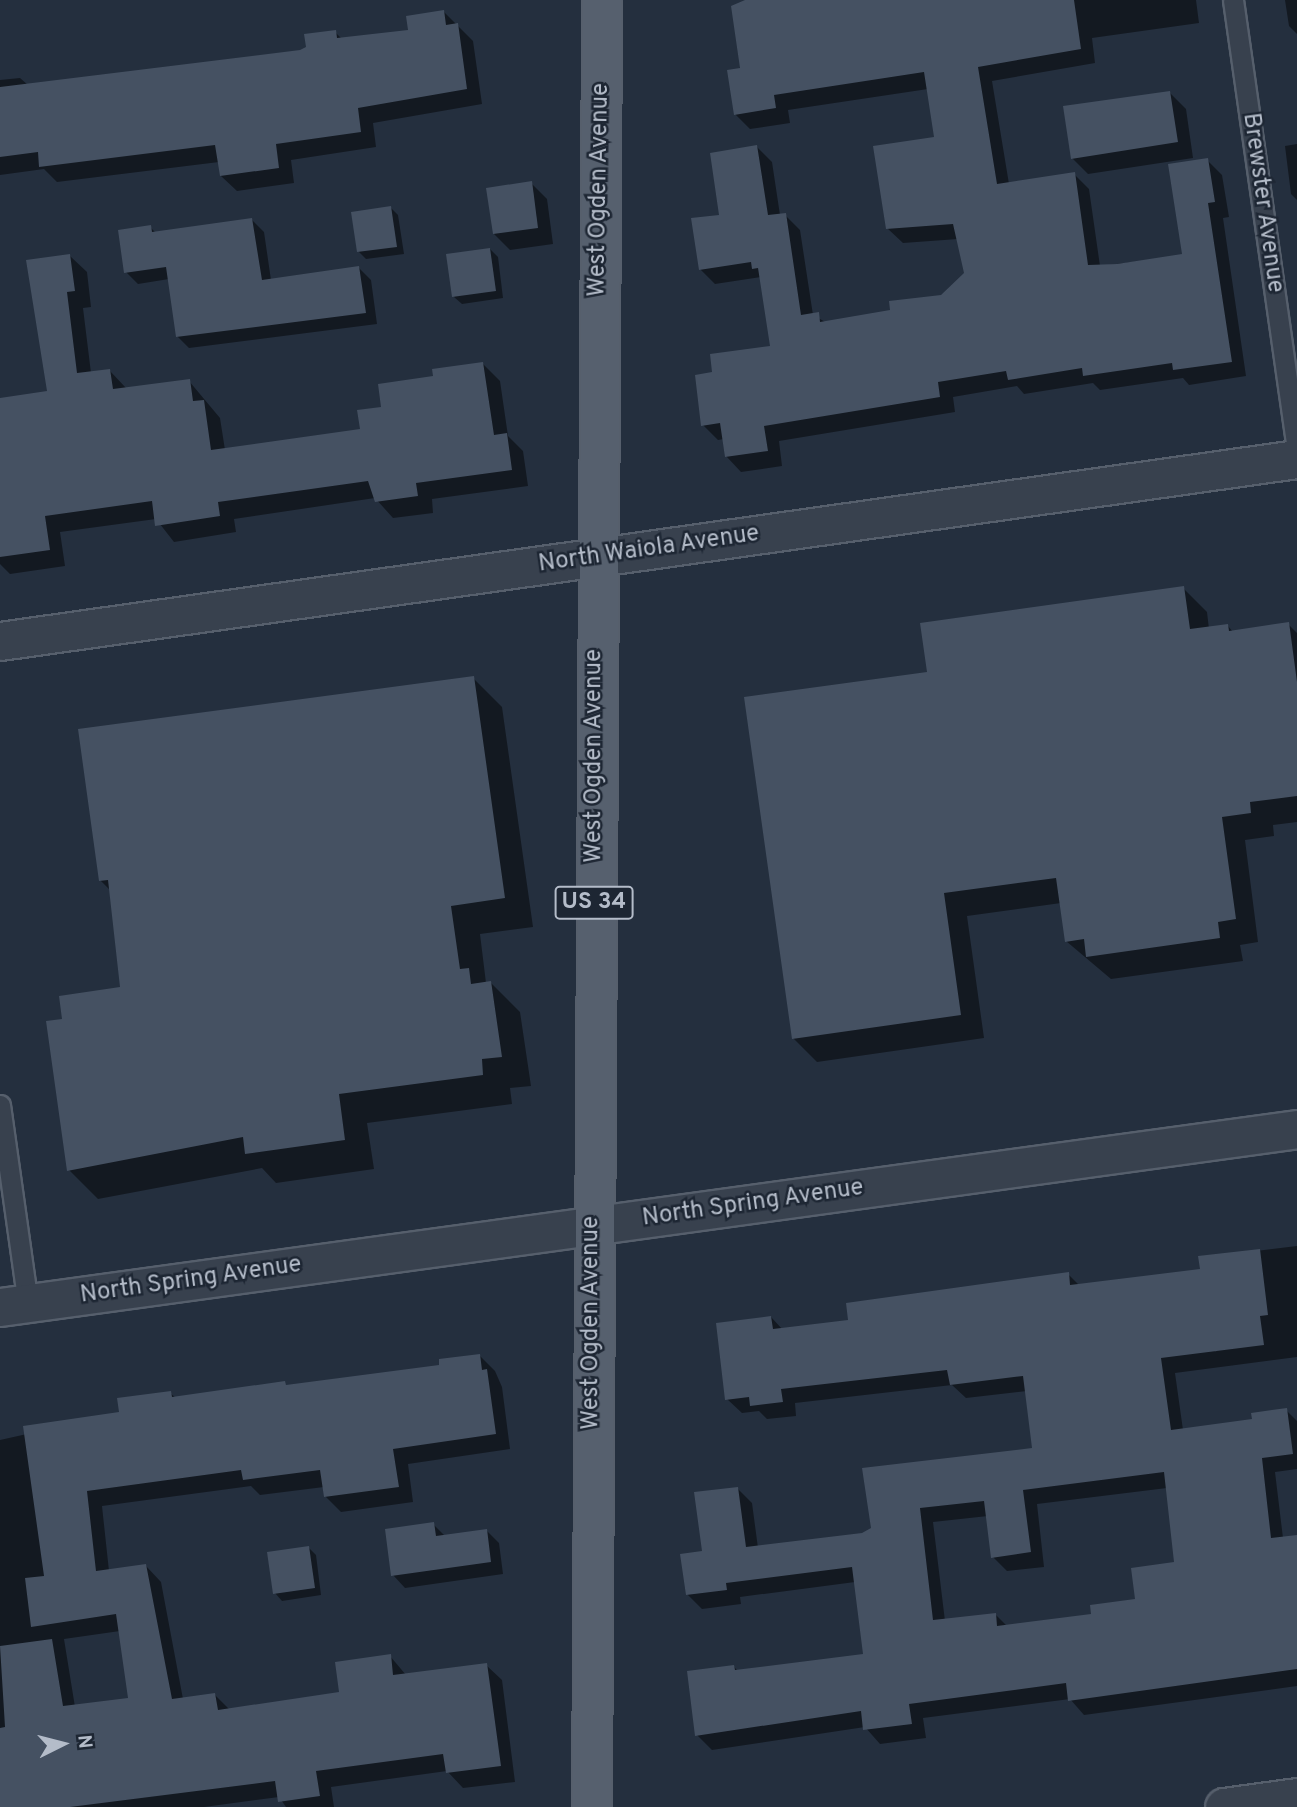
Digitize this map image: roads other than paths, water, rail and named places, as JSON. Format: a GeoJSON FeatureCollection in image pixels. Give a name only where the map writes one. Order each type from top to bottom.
{"type":"FeatureCollection","features":[{"type":"Feature","properties":{"kind":"main road","name":"West Ogden Avenue"},"geometry":{"type":"LineString","coordinates":[[592,1807],[592,1226],[602,0]]}},
{"type":"Feature","properties":{"kind":"street","name":"North Waiola Avenue"},"geometry":{"type":"LineString","coordinates":[[0,641],[1297,459]]}},
{"type":"Feature","properties":{"kind":"street","name":"North Spring Avenue"},"geometry":{"type":"LineString","coordinates":[[14,1305],[1297,1129]]}},
{"type":"Feature","properties":{"kind":"street"},"geometry":{"type":"LineString","coordinates":[[1224,1807],[1297,1797]]}},
{"type":"Feature","properties":{"kind":"lane","name":"Brewster Avenue"},"geometry":{"type":"LineString","coordinates":[[1233,0],[1297,447]]}},
{"type":"Feature","properties":{"kind":"lane"},"geometry":{"type":"LineString","coordinates":[[0,1105],[14,1305]]}}]}
